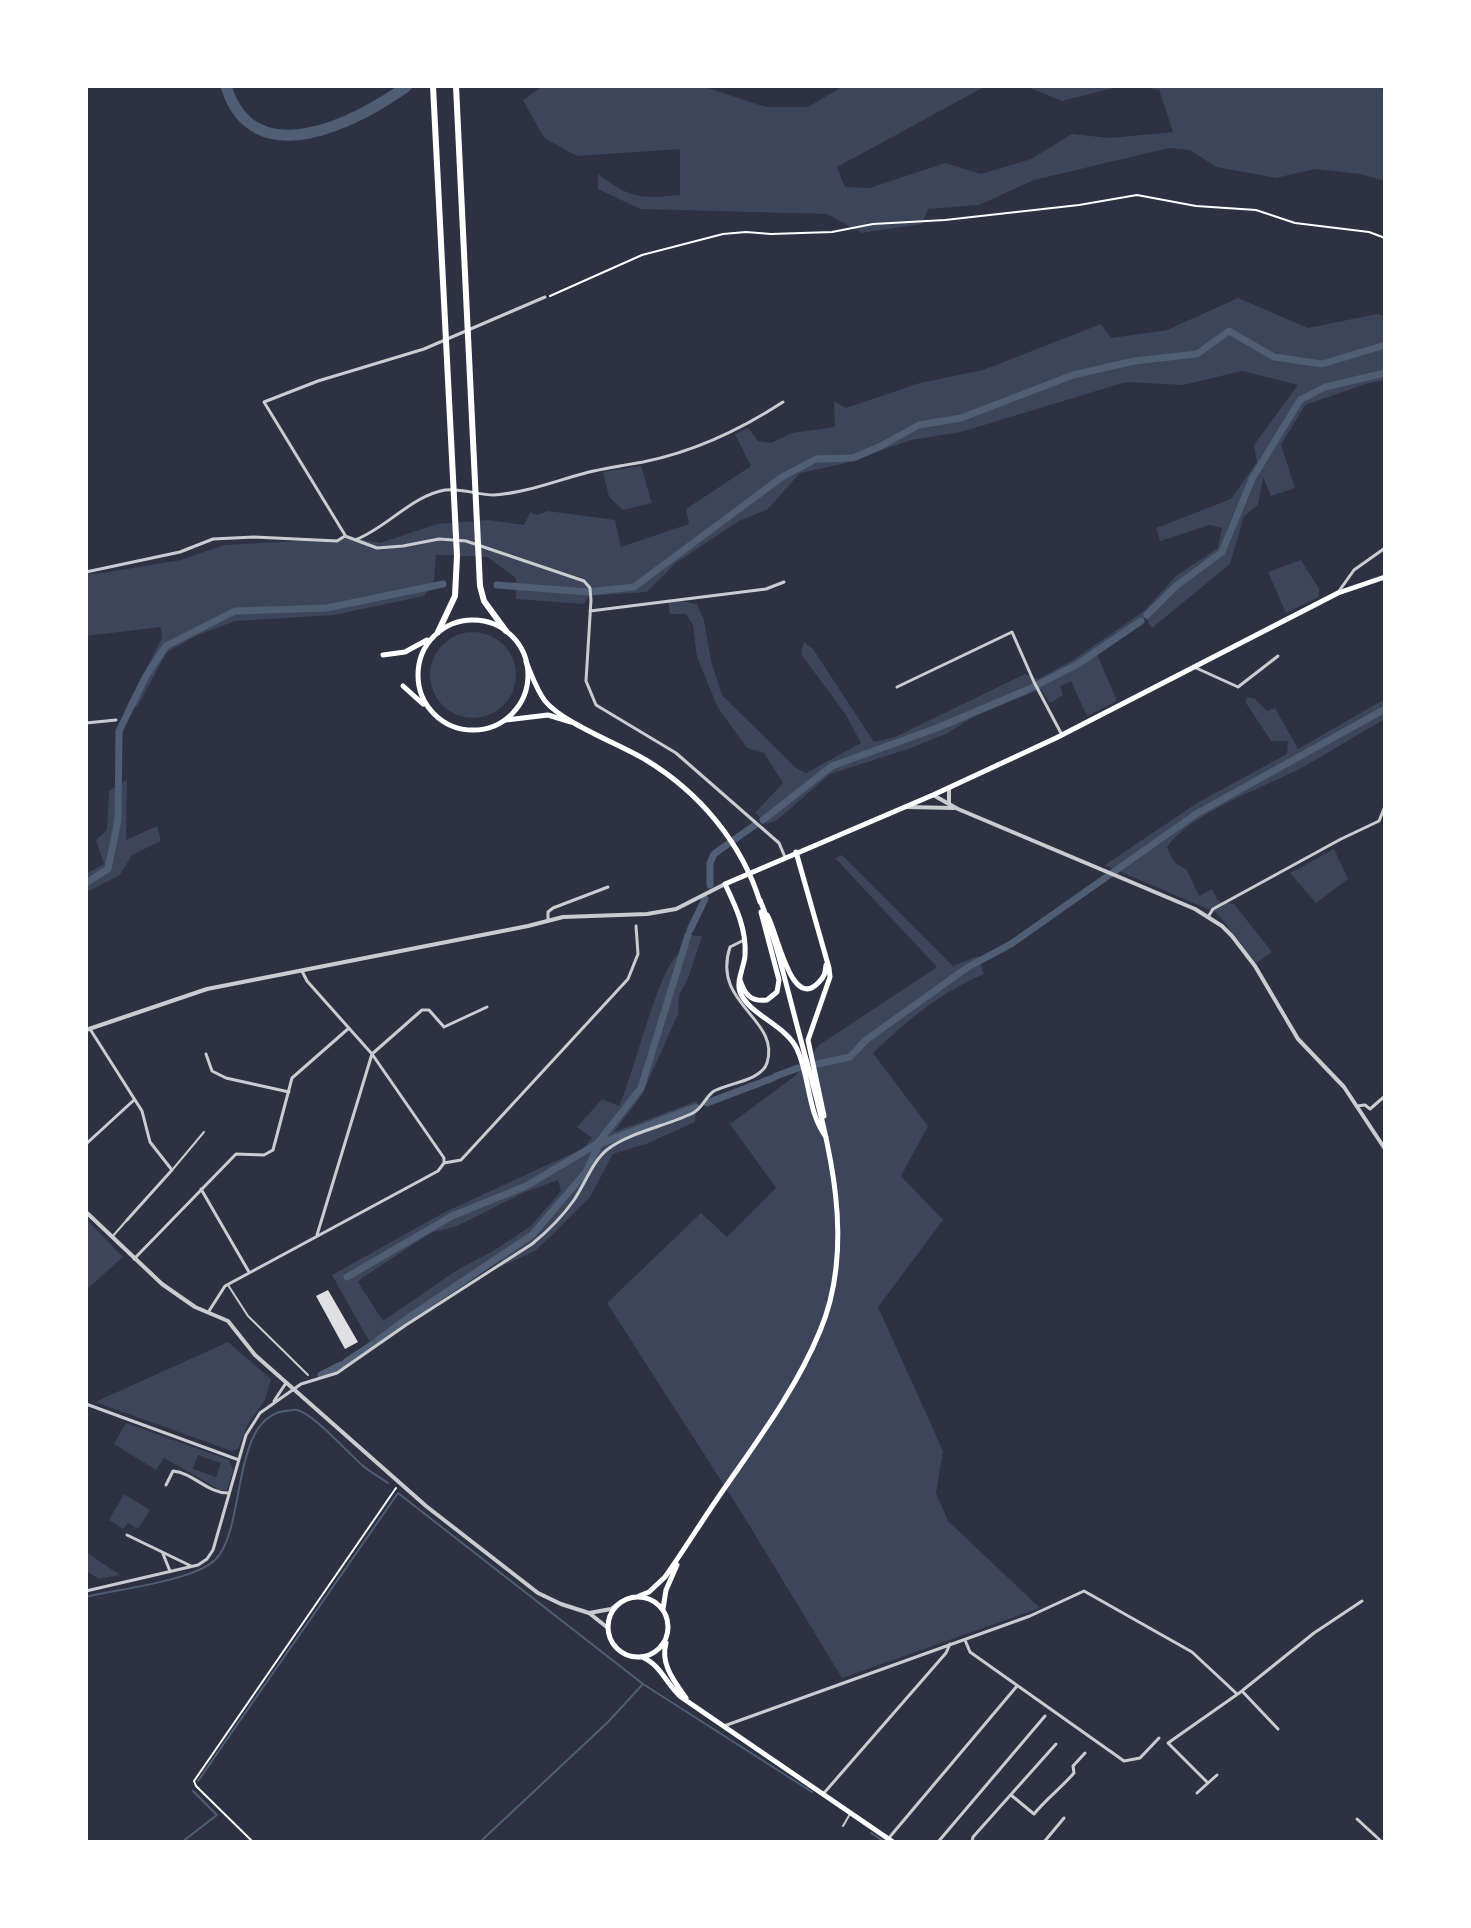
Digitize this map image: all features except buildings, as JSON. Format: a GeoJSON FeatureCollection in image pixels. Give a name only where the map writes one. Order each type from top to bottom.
{"type":"FeatureCollection","features":[{"type":"Feature","properties":{"kind":"highway"},"geometry":{"type":"LineString","coordinates":[[433,86],[457,556],[455,596],[438,632]]}},
{"type":"Feature","properties":{"kind":"highway"},"geometry":{"type":"LineString","coordinates":[[456,86],[479,560],[484,601],[506,631]]}},
{"type":"Feature","properties":{"kind":"main road"},"geometry":{"type":"LineString","coordinates":[[826,1137],[817,1124],[797,1048],[789,1037],[743,999],[738,988],[745,956],[744,940],[739,915],[725,884],[949,788],[1062,735],[1338,593],[1385,577]]}},
{"type":"Feature","properties":{"kind":"main road"},"geometry":{"type":"LineString","coordinates":[[429,709],[421,696],[417,680],[423,650],[438,632],[454,623],[472,620],[490,623],[506,631],[519,645],[544,699],[552,708],[649,762],[699,801],[746,866],[760,900],[826,1137],[837,1218],[837,1254],[821,1329],[791,1388],[684,1550],[657,1585],[619,1603],[609,1619],[608,1628],[615,1646],[632,1657],[642,1657],[659,1649],[668,1633]]}},
{"type":"Feature","properties":{"kind":"main road"},"geometry":{"type":"LineString","coordinates":[[383,655],[405,652],[432,638]]}},
{"type":"Feature","properties":{"kind":"main road"},"geometry":{"type":"LineString","coordinates":[[403,686],[440,720],[454,728],[470,731],[491,728],[517,709],[525,694],[528,678],[526,662]]}},
{"type":"Feature","properties":{"kind":"main road"},"geometry":{"type":"LineString","coordinates":[[506,720],[548,715],[585,727]]}},
{"type":"Feature","properties":{"kind":"main road"},"geometry":{"type":"LineString","coordinates":[[796,852],[830,977],[808,1040],[826,1122],[826,1137]]}},
{"type":"Feature","properties":{"kind":"main road"},"geometry":{"type":"LineString","coordinates":[[740,980],[749,998],[767,1000],[777,992],[779,980],[764,928],[760,900]]}},
{"type":"Feature","properties":{"kind":"main road"},"geometry":{"type":"LineString","coordinates":[[763,909],[774,925],[790,976],[797,985],[806,989],[815,987],[825,975],[827,960]]}},
{"type":"Feature","properties":{"kind":"main road"},"geometry":{"type":"LineString","coordinates":[[663,1609],[666,1590],[684,1550]]}},
{"type":"Feature","properties":{"kind":"main road"},"geometry":{"type":"LineString","coordinates":[[639,1596],[657,1602],[667,1617],[664,1661],[689,1702]]}},
{"type":"Feature","properties":{"kind":"main road"},"geometry":{"type":"LineString","coordinates":[[642,1657],[652,1662],[673,1690],[689,1702],[890,1840]]}},
{"type":"Feature","properties":{"kind":"street"},"geometry":{"type":"LineString","coordinates":[[545,297],[424,349],[318,381],[264,402],[345,536],[377,548],[439,539],[466,541],[573,577],[589,586],[591,600],[586,681],[596,705],[658,741],[695,768],[779,843],[785,857]]}},
{"type":"Feature","properties":{"kind":"street"},"geometry":{"type":"LineString","coordinates":[[355,540],[415,503],[445,490],[493,495],[644,462],[704,443],[751,423],[783,402]]}},
{"type":"Feature","properties":{"kind":"street"},"geometry":{"type":"LineString","coordinates":[[86,572],[180,552],[213,539],[254,537],[337,541],[345,536]]}},
{"type":"Feature","properties":{"kind":"street"},"geometry":{"type":"LineString","coordinates":[[1338,593],[1354,570],[1385,548]]}},
{"type":"Feature","properties":{"kind":"street"},"geometry":{"type":"LineString","coordinates":[[590,611],[766,589],[784,582]]}},
{"type":"Feature","properties":{"kind":"street"},"geometry":{"type":"LineString","coordinates":[[897,687],[1012,632],[1062,735]]}},
{"type":"Feature","properties":{"kind":"street"},"geometry":{"type":"LineString","coordinates":[[1194,667],[1238,687],[1278,656]]}},
{"type":"Feature","properties":{"kind":"street"},"geometry":{"type":"LineString","coordinates":[[86,723],[116,720]]}},
{"type":"Feature","properties":{"kind":"street"},"geometry":{"type":"LineString","coordinates":[[949,788],[949,804]]}},
{"type":"Feature","properties":{"kind":"street"},"geometry":{"type":"LineString","coordinates":[[933,795],[958,809],[1116,876],[1222,926],[1249,957],[1298,1039],[1332,1073],[1385,1149]]}},
{"type":"Feature","properties":{"kind":"street"},"geometry":{"type":"LineString","coordinates":[[933,795],[938,807]]}},
{"type":"Feature","properties":{"kind":"street"},"geometry":{"type":"LineString","coordinates":[[1208,917],[1213,909],[1379,821],[1385,806]]}},
{"type":"Feature","properties":{"kind":"street"},"geometry":{"type":"LineString","coordinates":[[904,807],[958,809]]}},
{"type":"Feature","properties":{"kind":"street"},"geometry":{"type":"LineString","coordinates":[[127,1220],[172,1170],[150,1142],[142,1111],[88,1029],[207,989],[548,921],[676,909],[725,884]]}},
{"type":"Feature","properties":{"kind":"street"},"geometry":{"type":"LineString","coordinates":[[548,921],[548,912],[553,908],[608,887]]}},
{"type":"Feature","properties":{"kind":"street"},"geometry":{"type":"LineString","coordinates":[[444,1163],[461,1160],[628,979],[638,954],[636,926]]}},
{"type":"Feature","properties":{"kind":"street"},"geometry":{"type":"LineString","coordinates":[[274,1401],[310,1379],[324,1379],[337,1373],[532,1244],[548,1231],[573,1200],[606,1150],[696,1112],[714,1091],[762,1072],[767,1063],[768,1050],[764,1031],[732,992],[728,976],[730,947],[744,940]]}},
{"type":"Feature","properties":{"kind":"street"},"geometry":{"type":"LineString","coordinates":[[209,1311],[219,1293],[228,1285],[438,1171],[444,1163],[444,1158],[372,1054],[307,981],[302,971]]}},
{"type":"Feature","properties":{"kind":"street"},"geometry":{"type":"LineString","coordinates":[[317,1235],[372,1054],[422,1010],[429,1010],[444,1027],[487,1007]]}},
{"type":"Feature","properties":{"kind":"street"},"geometry":{"type":"LineString","coordinates":[[134,1259],[236,1154],[268,1155],[273,1150],[292,1078],[350,1027]]}},
{"type":"Feature","properties":{"kind":"street"},"geometry":{"type":"LineString","coordinates":[[206,1054],[212,1071],[226,1078],[289,1092]]}},
{"type":"Feature","properties":{"kind":"street"},"geometry":{"type":"LineString","coordinates":[[1366,1120],[1370,1109],[1385,1096]]}},
{"type":"Feature","properties":{"kind":"street"},"geometry":{"type":"LineString","coordinates":[[86,1144],[134,1100]]}},
{"type":"Feature","properties":{"kind":"street"},"geometry":{"type":"LineString","coordinates":[[1357,1106],[1365,1105],[1370,1109]]}},
{"type":"Feature","properties":{"kind":"street"},"geometry":{"type":"LineString","coordinates":[[201,1189],[249,1273]]}},
{"type":"Feature","properties":{"kind":"street"},"geometry":{"type":"LineString","coordinates":[[86,1212],[134,1259],[186,1302],[228,1321],[255,1355],[399,1484],[538,1593],[589,1613],[608,1628]]}},
{"type":"Feature","properties":{"kind":"street"},"geometry":{"type":"LineString","coordinates":[[86,1591],[191,1566],[207,1559],[213,1550],[239,1460],[254,1421],[274,1401],[286,1383]]}},
{"type":"Feature","properties":{"kind":"street"},"geometry":{"type":"LineString","coordinates":[[86,1404],[239,1460]]}},
{"type":"Feature","properties":{"kind":"street"},"geometry":{"type":"LineString","coordinates":[[166,1485],[173,1471],[182,1472],[213,1491],[229,1493]]}},
{"type":"Feature","properties":{"kind":"street"},"geometry":{"type":"LineString","coordinates":[[127,1535],[191,1566]]}},
{"type":"Feature","properties":{"kind":"street"},"geometry":{"type":"LineString","coordinates":[[163,1554],[170,1571]]}},
{"type":"Feature","properties":{"kind":"street"},"geometry":{"type":"LineString","coordinates":[[721,1724],[965,1640],[1030,1616],[1084,1591],[1192,1652],[1237,1694]]}},
{"type":"Feature","properties":{"kind":"street"},"geometry":{"type":"LineString","coordinates":[[1208,1783],[1168,1743],[1242,1691],[1314,1633],[1362,1601]]}},
{"type":"Feature","properties":{"kind":"street"},"geometry":{"type":"LineString","coordinates":[[589,1613],[611,1609],[619,1603]]}},
{"type":"Feature","properties":{"kind":"street"},"geometry":{"type":"LineString","coordinates":[[965,1640],[970,1652],[1124,1761],[1140,1758],[1159,1738]]}},
{"type":"Feature","properties":{"kind":"street"},"geometry":{"type":"LineString","coordinates":[[823,1794],[946,1653],[950,1644]]}},
{"type":"Feature","properties":{"kind":"street"},"geometry":{"type":"LineString","coordinates":[[890,1840],[1017,1686]]}},
{"type":"Feature","properties":{"kind":"street"},"geometry":{"type":"LineString","coordinates":[[1242,1691],[1278,1729]]}},
{"type":"Feature","properties":{"kind":"street"},"geometry":{"type":"LineString","coordinates":[[938,1842],[1045,1716]]}},
{"type":"Feature","properties":{"kind":"street"},"geometry":{"type":"LineString","coordinates":[[972,1842],[973,1837],[1056,1744]]}},
{"type":"Feature","properties":{"kind":"street"},"geometry":{"type":"LineString","coordinates":[[1011,1795],[1034,1814],[1074,1773],[1073,1766],[1085,1753]]}},
{"type":"Feature","properties":{"kind":"street"},"geometry":{"type":"LineString","coordinates":[[1197,1793],[1217,1775]]}},
{"type":"Feature","properties":{"kind":"street"},"geometry":{"type":"LineString","coordinates":[[1044,1842],[1064,1818]]}},
{"type":"Feature","properties":{"kind":"street"},"geometry":{"type":"LineString","coordinates":[[1357,1819],[1382,1842]]}},
{"type":"Feature","properties":{"kind":"lane"},"geometry":{"type":"LineString","coordinates":[[172,1170],[204,1132]]}},
{"type":"Feature","properties":{"kind":"lane"},"geometry":{"type":"LineString","coordinates":[[112,1237],[127,1220]]}},
{"type":"Feature","properties":{"kind":"lane"},"geometry":{"type":"LineString","coordinates":[[228,1285],[248,1316],[308,1375]]}},
{"type":"Feature","properties":{"kind":"lane"},"geometry":{"type":"LineString","coordinates":[[843,1826],[851,1813]]}},
{"type":"Feature","properties":{"kind":"path"},"geometry":{"type":"LineString","coordinates":[[545,297],[633,259],[723,234],[832,232],[873,224],[945,220],[1079,205],[1137,195],[1196,206],[1256,210],[1295,223],[1369,232],[1385,238]]}},
{"type":"Feature","properties":{"kind":"path"},"geometry":{"type":"LineString","coordinates":[[253,1842],[194,1781],[399,1484]]}},
{"type":"Feature","properties":{"kind":"shaded area"},"geometry":{"type":"Polygon","coordinates":[[[543,86],[701,86],[766,107],[808,107],[843,86],[986,86],[837,167],[845,187],[869,188],[945,163],[981,174],[1031,159],[1072,134],[1110,138],[1173,132],[1159,90],[1138,86],[1376,86],[1385,90],[1385,181],[1360,174],[1315,169],[1276,178],[1216,167],[1190,150],[1169,148],[1034,180],[979,205],[928,209],[922,224],[862,233],[827,214],[640,209],[598,189],[598,174],[636,195],[680,195],[680,149],[577,156],[544,138],[523,100],[543,86]]]}},
{"type":"Feature","properties":{"kind":"shaded area"},"geometry":{"type":"Polygon","coordinates":[[[1025,86],[1122,86],[1062,101],[1025,86]]]}},
{"type":"Feature","properties":{"kind":"shaded area"},"geometry":{"type":"Polygon","coordinates":[[[1238,298],[1308,328],[1377,314],[1385,316],[1385,380],[1305,405],[1281,445],[1295,488],[1271,496],[1263,477],[1258,505],[1244,516],[1230,564],[1152,628],[1146,618],[1097,654],[1117,701],[1087,716],[1071,681],[1060,686],[1063,695],[1050,703],[1041,689],[975,716],[948,733],[830,774],[777,820],[767,824],[755,813],[783,783],[764,753],[747,748],[718,708],[697,657],[693,625],[686,614],[670,614],[668,599],[697,604],[704,620],[711,661],[722,695],[796,768],[806,773],[861,743],[846,715],[801,654],[804,642],[813,649],[874,742],[895,737],[1025,674],[1038,679],[1073,660],[1144,611],[1176,576],[1218,548],[1222,528],[1210,525],[1160,541],[1156,528],[1231,499],[1257,462],[1254,445],[1298,385],[1242,371],[1183,385],[1126,382],[961,432],[911,440],[842,464],[800,473],[768,509],[739,521],[677,562],[647,592],[589,596],[584,604],[516,599],[516,578],[487,557],[436,555],[434,580],[424,596],[334,615],[235,621],[198,635],[167,652],[137,707],[126,707],[162,638],[161,627],[86,636],[86,574],[181,560],[224,545],[354,538],[380,543],[437,524],[488,520],[524,525],[530,512],[537,515],[548,511],[615,520],[621,547],[689,524],[686,509],[751,466],[735,434],[748,428],[758,441],[771,443],[792,433],[835,427],[834,401],[846,408],[920,383],[983,370],[1101,324],[1111,338],[1167,330],[1238,298]]]}},
{"type":"Feature","properties":{"kind":"shaded area"},"geometry":{"type":"Polygon","coordinates":[[[641,466],[652,503],[623,510],[609,497],[603,472],[641,466]]]}},
{"type":"Feature","properties":{"kind":"shaded area"},"geometry":{"type":"Polygon","coordinates":[[[1301,560],[1319,589],[1319,597],[1286,613],[1268,572],[1301,560]]]}},
{"type":"Feature","properties":{"kind":"shaded area"},"geometry":{"type":"Polygon","coordinates":[[[473,632],[497,639],[509,651],[516,675],[509,699],[497,711],[473,718],[449,711],[437,699],[430,675],[437,651],[449,639],[473,632]]]}},
{"type":"Feature","properties":{"kind":"shaded area"},"geometry":{"type":"Polygon","coordinates":[[[1247,697],[1255,699],[1267,711],[1275,708],[1298,749],[1385,699],[1385,719],[1305,766],[1211,812],[1179,834],[1167,847],[1174,862],[1187,870],[1199,896],[1212,889],[1218,901],[1234,904],[1272,952],[1256,963],[1217,913],[1105,865],[1197,803],[1287,754],[1288,741],[1271,741],[1246,703],[1247,697]]]}},
{"type":"Feature","properties":{"kind":"shaded area"},"geometry":{"type":"Polygon","coordinates":[[[127,780],[126,840],[157,826],[161,841],[132,855],[120,875],[86,892],[86,874],[104,864],[96,840],[107,830],[109,791],[127,780]]]}},
{"type":"Feature","properties":{"kind":"shaded area"},"geometry":{"type":"Polygon","coordinates":[[[1334,849],[1348,879],[1316,903],[1290,873],[1334,849]]]}},
{"type":"Feature","properties":{"kind":"shaded area"},"geometry":{"type":"Polygon","coordinates":[[[842,855],[953,966],[978,956],[984,974],[925,1008],[873,1053],[928,1126],[901,1176],[943,1220],[878,1307],[943,1451],[936,1493],[948,1521],[1040,1608],[842,1678],[740,1510],[607,1303],[701,1213],[727,1237],[776,1188],[730,1124],[795,1076],[819,1045],[937,967],[835,858],[842,855]]]}},
{"type":"Feature","properties":{"kind":"shaded area"},"geometry":{"type":"Polygon","coordinates":[[[685,935],[702,936],[679,995],[678,1014],[642,1095],[614,1132],[697,1101],[695,1122],[646,1144],[613,1154],[590,1197],[535,1251],[502,1266],[501,1260],[372,1346],[332,1275],[445,1212],[582,1149],[592,1138],[577,1127],[602,1099],[619,1106],[655,999],[672,962],[680,953],[685,935]],[[558,1180],[523,1193],[457,1226],[431,1233],[358,1282],[383,1321],[457,1270],[531,1226],[561,1191],[558,1180]]]}},
{"type":"Feature","properties":{"kind":"shaded area"},"geometry":{"type":"Polygon","coordinates":[[[86,1219],[123,1257],[86,1290],[86,1219]]]}},
{"type":"Feature","properties":{"kind":"shaded area"},"geometry":{"type":"Polygon","coordinates":[[[228,1342],[271,1379],[265,1400],[248,1424],[238,1449],[232,1451],[95,1402],[228,1342]]]}},
{"type":"Feature","properties":{"kind":"shaded area"},"geometry":{"type":"Polygon","coordinates":[[[126,1423],[229,1460],[233,1470],[227,1490],[220,1490],[164,1458],[156,1470],[114,1444],[126,1423]],[[198,1455],[193,1469],[216,1477],[221,1463],[198,1455]]]}},
{"type":"Feature","properties":{"kind":"shaded area"},"geometry":{"type":"Polygon","coordinates":[[[124,1494],[150,1510],[138,1529],[128,1523],[123,1529],[109,1520],[124,1494]]]}},
{"type":"Feature","properties":{"kind":"shaded area"},"geometry":{"type":"Polygon","coordinates":[[[86,1552],[120,1575],[99,1579],[86,1571],[86,1552]]]}},
{"type":"Feature","properties":{"kind":"waterway"},"geometry":{"type":"LineString","coordinates":[[226,86],[239,113],[259,129],[282,135],[335,126],[407,86]]}},
{"type":"Feature","properties":{"kind":"waterway"},"geometry":{"type":"LineString","coordinates":[[497,585],[588,592],[634,587],[782,477],[816,459],[853,458],[919,425],[961,418],[1073,375],[1134,361],[1197,354],[1229,331],[1274,357],[1322,364],[1385,345]]}},
{"type":"Feature","properties":{"kind":"waterway"},"geometry":{"type":"LineString","coordinates":[[1147,615],[1176,586],[1222,552],[1252,479],[1300,400],[1325,387],[1385,373]]}},
{"type":"Feature","properties":{"kind":"waterway"},"geometry":{"type":"LineString","coordinates":[[86,883],[108,869],[118,820],[119,731],[146,676],[166,646],[235,611],[327,608],[443,584]]}},
{"type":"Feature","properties":{"kind":"waterway"},"geometry":{"type":"LineString","coordinates":[[763,820],[832,766],[937,728],[1029,689],[1078,664],[1141,621]]}},
{"type":"Feature","properties":{"kind":"waterway"},"geometry":{"type":"LineString","coordinates":[[817,1064],[850,1057],[866,1040],[968,967],[1011,944],[1196,814],[1385,709]]}},
{"type":"Feature","properties":{"kind":"waterway"},"geometry":{"type":"LineString","coordinates":[[710,885],[710,863],[714,854],[755,825]]}},
{"type":"Feature","properties":{"kind":"waterway"},"geometry":{"type":"LineString","coordinates":[[690,930],[705,899]]}},
{"type":"Feature","properties":{"kind":"waterway"},"geometry":{"type":"LineString","coordinates":[[347,1277],[452,1216],[526,1186],[597,1144],[641,1088],[688,935]]}},
{"type":"Feature","properties":{"kind":"waterway"},"geometry":{"type":"LineString","coordinates":[[776,1076],[798,1068]]}},
{"type":"Feature","properties":{"kind":"waterway"},"geometry":{"type":"LineString","coordinates":[[707,1103],[773,1078]]}},
{"type":"Feature","properties":{"kind":"waterway"},"geometry":{"type":"LineString","coordinates":[[378,1340],[532,1235],[586,1172],[599,1144],[696,1107]]}},
{"type":"Feature","properties":{"kind":"waterway"},"geometry":{"type":"LineString","coordinates":[[346,1362],[373,1344]]}},
{"type":"Feature","properties":{"kind":"waterway"},"geometry":{"type":"LineString","coordinates":[[321,1375],[341,1365]]}},
{"type":"Feature","properties":{"kind":"waterway"},"geometry":{"type":"LineString","coordinates":[[86,1597],[173,1579],[190,1574],[215,1560],[225,1545],[232,1525],[241,1476],[255,1433],[268,1418],[285,1411],[304,1413],[362,1465],[388,1483]]}},
{"type":"Feature","properties":{"kind":"waterway"},"geometry":{"type":"LineString","coordinates":[[198,1781],[398,1493],[643,1684],[812,1792]]}},
{"type":"Feature","properties":{"kind":"waterway"},"geometry":{"type":"LineString","coordinates":[[480,1842],[608,1722],[642,1685]]}},
{"type":"Feature","properties":{"kind":"waterway"},"geometry":{"type":"LineString","coordinates":[[182,1842],[217,1815],[193,1791]]}},
{"type":"Feature","properties":{"kind":"waterway"},"geometry":{"type":"LineString","coordinates":[[871,1833],[885,1842]]}}]}
